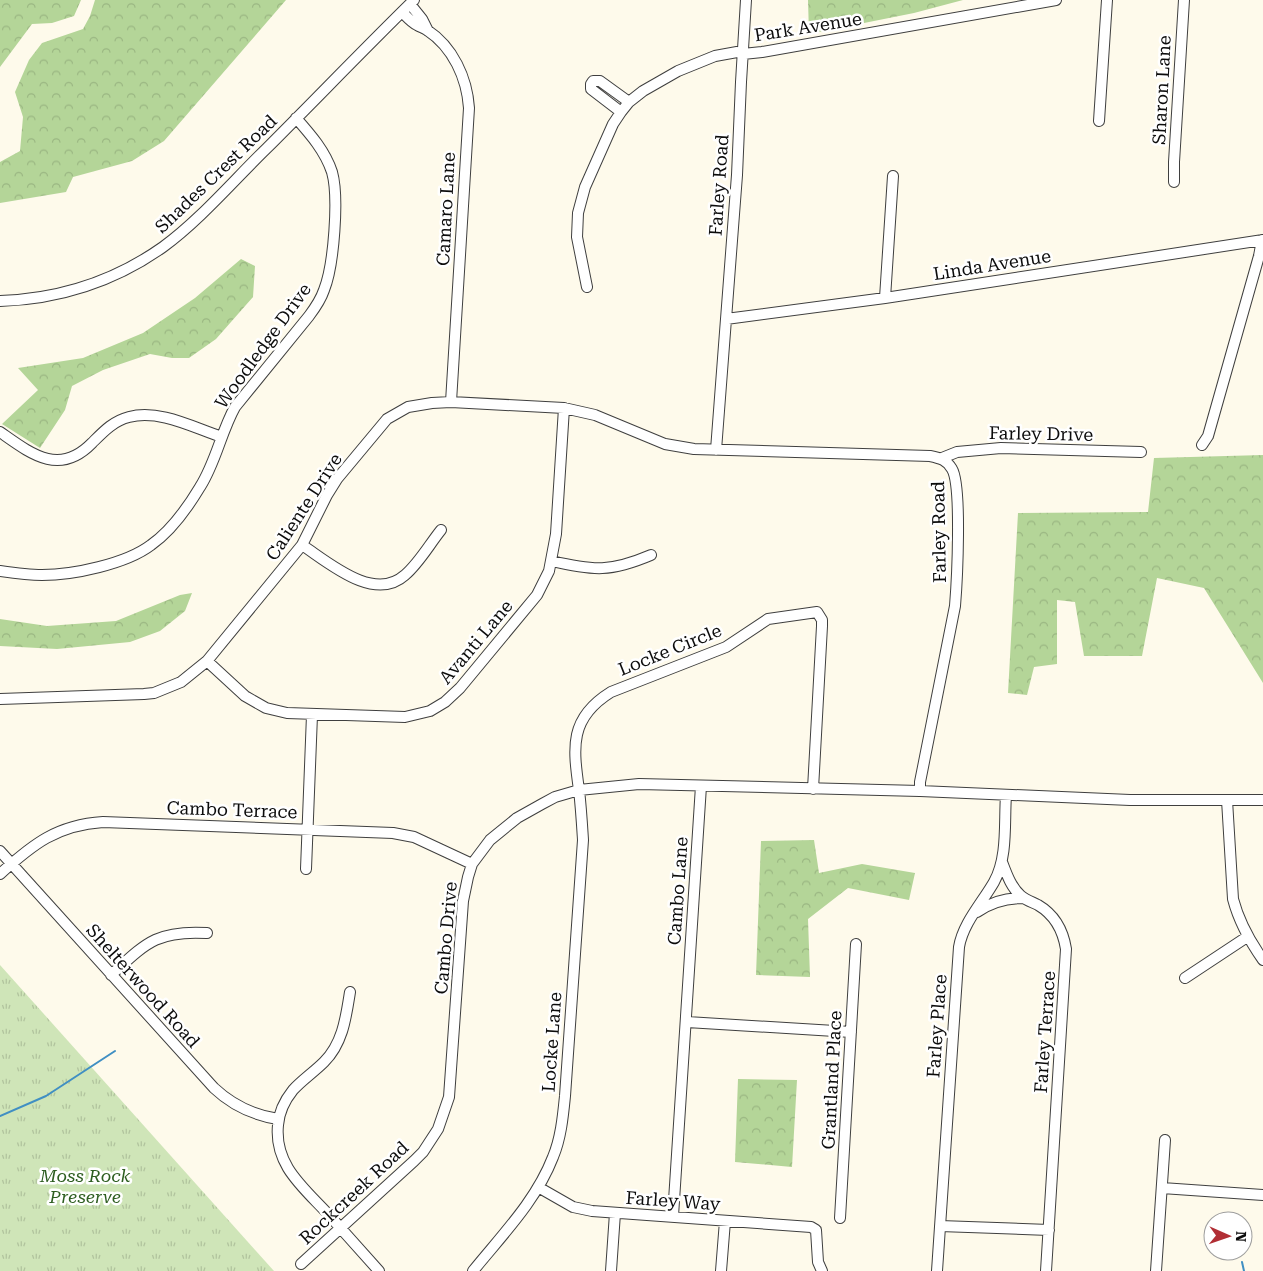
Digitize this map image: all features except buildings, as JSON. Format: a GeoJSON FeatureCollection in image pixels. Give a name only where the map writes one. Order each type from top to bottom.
{"type":"FeatureCollection","features":[{"type":"Feature","properties":{"kind":"street","name":"Farley Road"},"geometry":{"type":"LineString","coordinates":[[746,0],[737,175],[716,450],[930,456],[942,458],[952,469],[957,487],[957,580],[953,621],[920,782],[920,791]]}},
{"type":"Feature","properties":{"kind":"street","name":"Park Avenue"},"geometry":{"type":"LineString","coordinates":[[587,287],[577,237],[578,213],[586,187],[613,124],[621,112],[629,102],[664,78],[702,62],[723,61],[737,58],[743,54],[1056,0]]}},
{"type":"Feature","properties":{"kind":"street"},"geometry":{"type":"LineString","coordinates":[[1099,121],[1107,0]]}},
{"type":"Feature","properties":{"kind":"street","name":"Sharon Lane"},"geometry":{"type":"LineString","coordinates":[[1174,182],[1184,0]]}},
{"type":"Feature","properties":{"kind":"street","name":"Shades Crest Road"},"geometry":{"type":"LineString","coordinates":[[0,301],[36,298],[83,288],[120,272],[164,246],[198,216],[412,2]]}},
{"type":"Feature","properties":{"kind":"street","name":"Camaro Lane"},"geometry":{"type":"LineString","coordinates":[[412,2],[428,31]]}},
{"type":"Feature","properties":{"kind":"street","name":"Camaro Lane"},"geometry":{"type":"LineString","coordinates":[[402,12],[417,25],[428,31],[444,46],[461,72],[468,94],[469,108],[451,402]]}},
{"type":"Feature","properties":{"kind":"street"},"geometry":{"type":"LineString","coordinates":[[621,112],[591,89],[593,81],[600,81],[629,102]]}},
{"type":"Feature","properties":{"kind":"street","name":"Woodledge Drive"},"geometry":{"type":"LineString","coordinates":[[0,571],[31,575],[54,574],[113,563],[142,551],[160,538],[190,503],[212,463],[235,407],[318,303],[324,292],[330,270],[335,198],[333,178],[324,152],[296,118]]}},
{"type":"Feature","properties":{"kind":"street"},"geometry":{"type":"LineString","coordinates":[[885,298],[893,176]]}},
{"type":"Feature","properties":{"kind":"street"},"geometry":{"type":"LineString","coordinates":[[1202,445],[1208,436],[1262,240]]}},
{"type":"Feature","properties":{"kind":"street","name":"Linda Avenue"},"geometry":{"type":"LineString","coordinates":[[726,319],[885,298],[1262,240]]}},
{"type":"Feature","properties":{"kind":"street","name":"Caliente Drive"},"geometry":{"type":"LineString","coordinates":[[0,699],[154,693],[181,682],[207,661],[302,545],[332,486],[387,419],[419,404],[451,402],[564,408],[594,415],[665,444],[694,449],[716,450]]}},
{"type":"Feature","properties":{"kind":"street","name":"Avanti Lane"},"geometry":{"type":"LineString","coordinates":[[207,661],[233,686],[255,702],[275,711],[312,715],[405,718],[430,710],[445,702],[460,688],[537,596],[549,572],[556,534],[564,408]]}},
{"type":"Feature","properties":{"kind":"street"},"geometry":{"type":"LineString","coordinates":[[0,432],[36,456],[54,460],[76,455],[89,446],[112,424],[130,416],[140,415],[167,418],[222,438]]}},
{"type":"Feature","properties":{"kind":"street","name":"Farley Drive"},"geometry":{"type":"LineString","coordinates":[[942,458],[952,453],[1001,448],[1141,452]]}},
{"type":"Feature","properties":{"kind":"street"},"geometry":{"type":"LineString","coordinates":[[302,545],[358,580],[369,584],[386,584],[394,582],[405,575],[441,530]]}},
{"type":"Feature","properties":{"kind":"street"},"geometry":{"type":"LineString","coordinates":[[552,560],[586,568],[604,569],[624,566],[651,555]]}},
{"type":"Feature","properties":{"kind":"street","name":"Locke Circle"},"geometry":{"type":"LineString","coordinates":[[579,790],[575,762],[575,738],[579,726],[589,710],[602,698],[622,687],[726,647],[768,619],[817,612],[822,620],[822,626],[813,788]]}},
{"type":"Feature","properties":{"kind":"street"},"geometry":{"type":"LineString","coordinates":[[306,869],[312,715]]}},
{"type":"Feature","properties":{"kind":"street","name":"Cambo Drive"},"geometry":{"type":"LineString","coordinates":[[452,1061],[463,901],[472,864],[490,840],[503,828],[555,797],[579,790],[632,784],[701,786]]}},
{"type":"Feature","properties":{"kind":"street"},"geometry":{"type":"LineString","coordinates":[[701,786],[920,791],[1130,800],[1263,800]]}},
{"type":"Feature","properties":{"kind":"street","name":"Cambo Lane"},"geometry":{"type":"LineString","coordinates":[[673,1216],[701,786]]}},
{"type":"Feature","properties":{"kind":"street","name":"Locke Lane"},"geometry":{"type":"LineString","coordinates":[[473,1271],[529,1202],[538,1188],[553,1156],[563,1115],[583,840],[579,790]]}},
{"type":"Feature","properties":{"kind":"street","name":"Farley Place"},"geometry":{"type":"LineString","coordinates":[[937,1271],[959,947],[963,932],[994,882],[1002,862],[1006,794]]}},
{"type":"Feature","properties":{"kind":"street"},"geometry":{"type":"LineString","coordinates":[[1227,800],[1233,899],[1236,912],[1247,937],[1263,960]]}},
{"type":"Feature","properties":{"kind":"street","name":"Cambo Terrace"},"geometry":{"type":"LineString","coordinates":[[0,874],[46,837],[65,828],[89,823],[308,829],[405,835],[423,841],[472,864]]}},
{"type":"Feature","properties":{"kind":"street","name":"Shelterwood Road"},"geometry":{"type":"LineString","coordinates":[[0,851],[220,1093],[244,1109],[269,1118],[278,1119]]}},
{"type":"Feature","properties":{"kind":"street","name":"Farley Terrace"},"geometry":{"type":"LineString","coordinates":[[1002,862],[1010,881],[1023,898],[1040,906],[1061,928],[1066,949],[1046,1271]]}},
{"type":"Feature","properties":{"kind":"street"},"geometry":{"type":"LineString","coordinates":[[974,915],[988,904],[1023,898]]}},
{"type":"Feature","properties":{"kind":"street"},"geometry":{"type":"LineString","coordinates":[[111,975],[140,948],[163,935],[181,932],[207,933]]}},
{"type":"Feature","properties":{"kind":"street"},"geometry":{"type":"LineString","coordinates":[[1185,978],[1247,937]]}},
{"type":"Feature","properties":{"kind":"street","name":"Grantland Place"},"geometry":{"type":"LineString","coordinates":[[840,1218],[856,944]]}},
{"type":"Feature","properties":{"kind":"street"},"geometry":{"type":"LineString","coordinates":[[350,992],[344,1028],[338,1042],[324,1062],[288,1097],[278,1119],[278,1144],[286,1166],[379,1271]]}},
{"type":"Feature","properties":{"kind":"street"},"geometry":{"type":"LineString","coordinates":[[687,1022],[851,1032]]}},
{"type":"Feature","properties":{"kind":"street","name":"Rockcreek Road"},"geometry":{"type":"LineString","coordinates":[[301,1264],[406,1170],[430,1142],[438,1129],[449,1097],[452,1061]]}},
{"type":"Feature","properties":{"kind":"street"},"geometry":{"type":"LineString","coordinates":[[1156,1271],[1165,1140]]}},
{"type":"Feature","properties":{"kind":"street","name":"Farley Way"},"geometry":{"type":"LineString","coordinates":[[538,1188],[573,1207],[592,1211],[811,1227],[816,1230],[818,1262],[822,1271]]}},
{"type":"Feature","properties":{"kind":"street"},"geometry":{"type":"LineString","coordinates":[[1162,1188],[1263,1195]]}},
{"type":"Feature","properties":{"kind":"street"},"geometry":{"type":"LineString","coordinates":[[611,1271],[615,1213]]}},
{"type":"Feature","properties":{"kind":"street"},"geometry":{"type":"LineString","coordinates":[[721,1271],[725,1221]]}},
{"type":"Feature","properties":{"kind":"street"},"geometry":{"type":"LineString","coordinates":[[940,1226],[1049,1230]]}},
{"type":"Feature","properties":{"kind":"green space"},"geometry":{"type":"Polygon","coordinates":[[[0,0],[81,0],[74,16],[52,23],[32,24],[0,67],[0,0]]]}},
{"type":"Feature","properties":{"kind":"green space"},"geometry":{"type":"Polygon","coordinates":[[[95,0],[286,0],[164,141],[132,161],[73,177],[66,192],[0,203],[0,162],[20,151],[23,117],[15,92],[29,60],[42,43],[83,29],[95,0]]]}},
{"type":"Feature","properties":{"kind":"green space"},"geometry":{"type":"Polygon","coordinates":[[[808,0],[963,0],[914,13],[809,34],[808,0]]]}},
{"type":"Feature","properties":{"kind":"green space"},"geometry":{"type":"Polygon","coordinates":[[[241,259],[255,266],[253,297],[216,339],[189,358],[172,358],[150,354],[103,370],[72,386],[65,410],[40,448],[2,424],[38,390],[18,368],[83,358],[143,333],[195,298],[241,259]]]}},
{"type":"Feature","properties":{"kind":"green space"},"geometry":{"type":"Polygon","coordinates":[[[1263,455],[1263,683],[1204,588],[1157,578],[1142,656],[1084,656],[1075,602],[1057,600],[1057,664],[1034,667],[1027,695],[1008,693],[1018,513],[1148,512],[1154,458],[1263,455]]]}},
{"type":"Feature","properties":{"kind":"green space"},"geometry":{"type":"Polygon","coordinates":[[[192,593],[185,611],[160,631],[130,642],[57,649],[0,646],[0,619],[47,626],[116,621],[180,595],[192,593]]]}},
{"type":"Feature","properties":{"kind":"green space"},"geometry":{"type":"Polygon","coordinates":[[[814,840],[819,873],[862,864],[915,873],[909,900],[848,888],[808,919],[810,977],[756,975],[761,841],[814,840]]]}},
{"type":"Feature","properties":{"kind":"green space","name":"Moss Rock Preserve"},"geometry":{"type":"Polygon","coordinates":[[[0,965],[274,1271],[0,1271],[0,965]]]}},
{"type":"Feature","properties":{"kind":"green space"},"geometry":{"type":"Polygon","coordinates":[[[738,1079],[797,1080],[792,1167],[735,1162],[738,1079]]]}},
{"type":"Feature","properties":{"kind":"waterway"},"geometry":{"type":"LineString","coordinates":[[0,1116],[46,1096],[115,1051]]}},
{"type":"Feature","properties":{"kind":"waterway"},"geometry":{"type":"LineString","coordinates":[[1242,1262],[1244,1271]]}}]}
